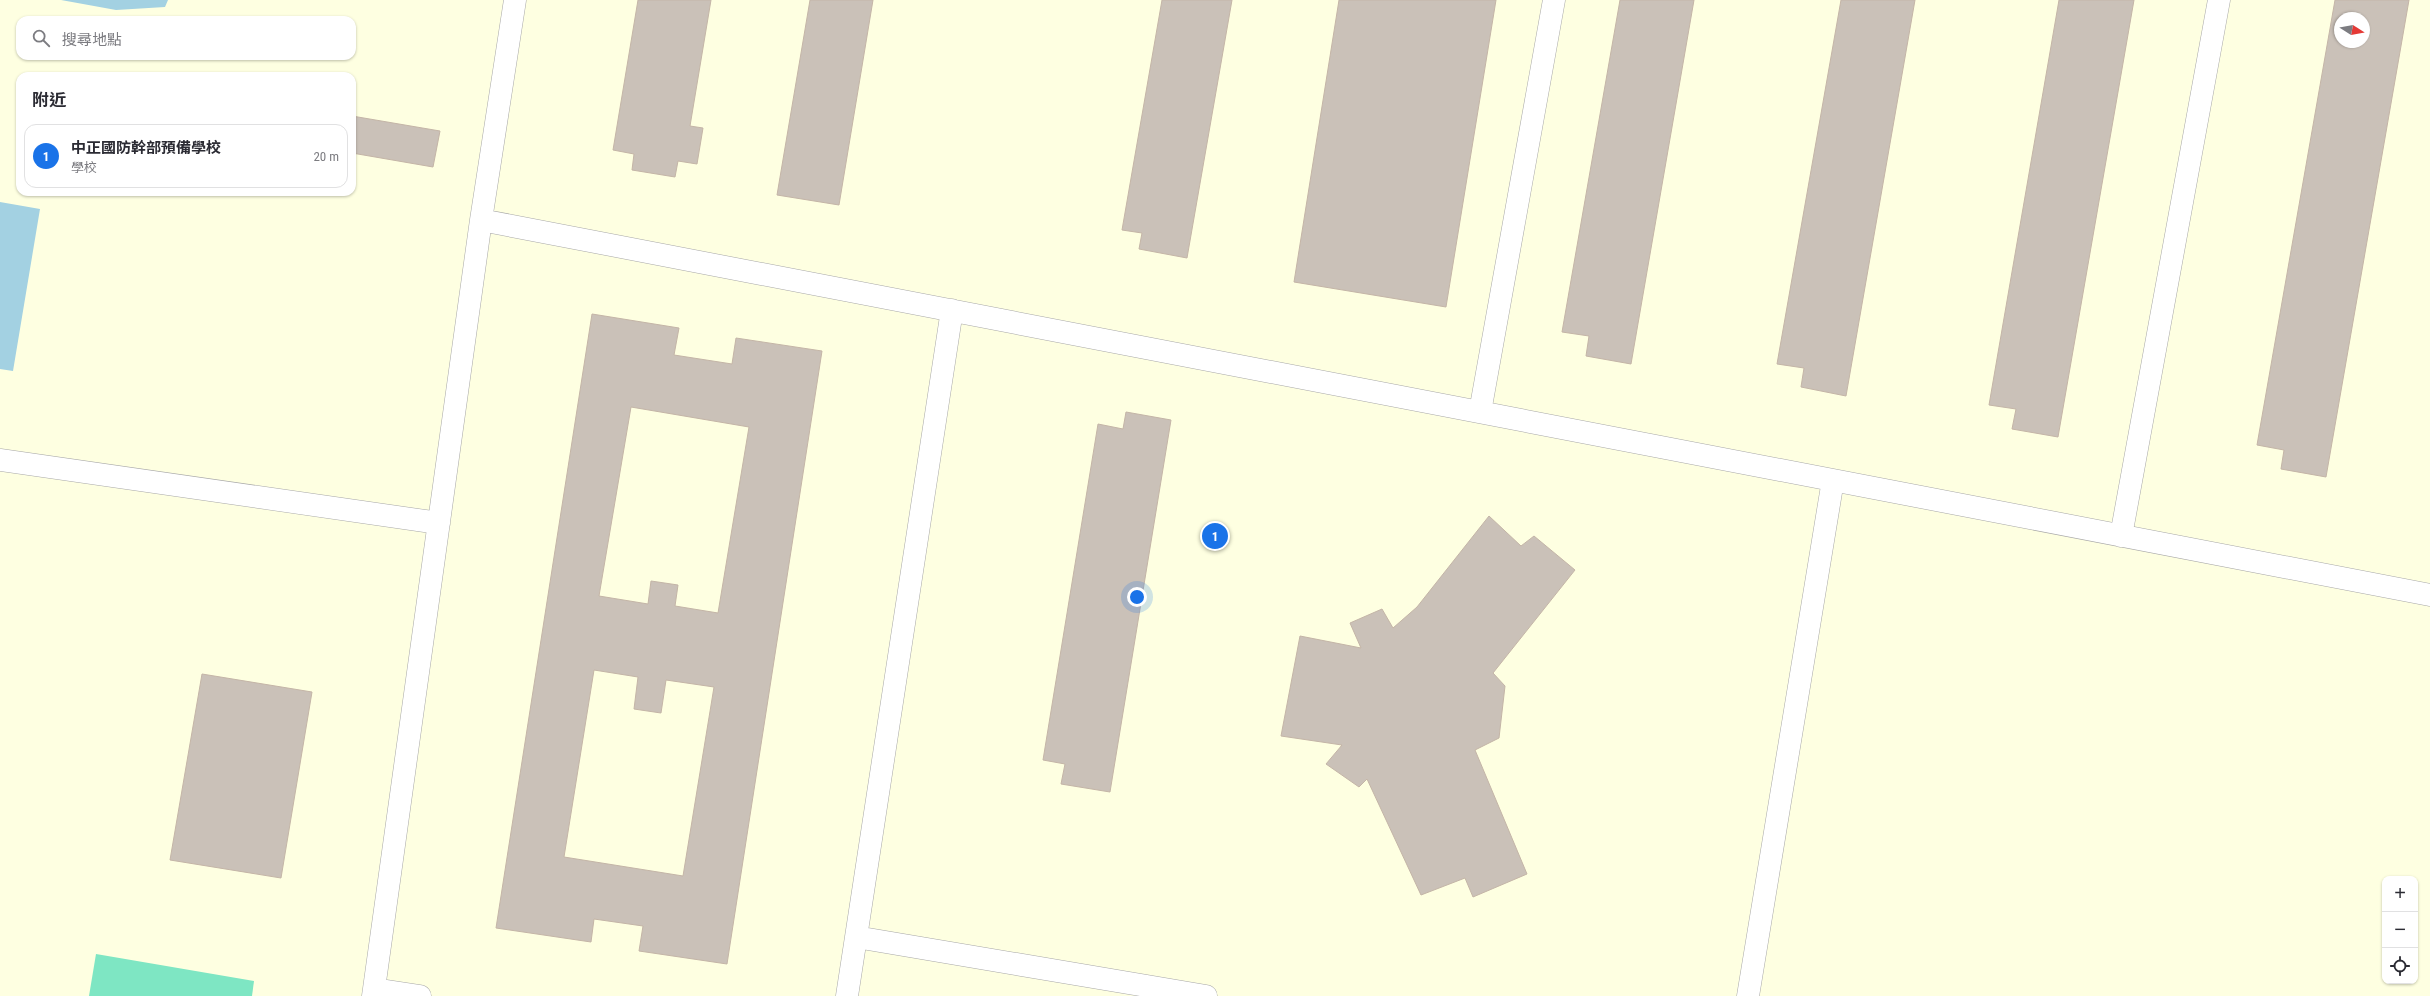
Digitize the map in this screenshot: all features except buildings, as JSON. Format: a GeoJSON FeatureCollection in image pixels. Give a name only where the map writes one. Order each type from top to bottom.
{"type":"FeatureCollection","features":[{"type":"Feature","properties":{"kind":"street"},"geometry":{"type":"LineString","coordinates":[[420,996],[374,992],[481,220],[515,0]]}},
{"type":"Feature","properties":{"kind":"street"},"geometry":{"type":"LineString","coordinates":[[1480,412],[1554,0]]}},
{"type":"Feature","properties":{"kind":"street"},"geometry":{"type":"LineString","coordinates":[[2121,536],[2219,0]]}},
{"type":"Feature","properties":{"kind":"street"},"geometry":{"type":"LineString","coordinates":[[481,220],[2430,595]]}},
{"type":"Feature","properties":{"kind":"street"},"geometry":{"type":"LineString","coordinates":[[848,996],[952,310]]}},
{"type":"Feature","properties":{"kind":"street"},"geometry":{"type":"LineString","coordinates":[[0,460],[439,523]]}},
{"type":"Feature","properties":{"kind":"street"},"geometry":{"type":"LineString","coordinates":[[1748,996],[1833,480]]}},
{"type":"Feature","properties":{"kind":"street"},"geometry":{"type":"LineString","coordinates":[[856,937],[1206,996]]}},
{"type":"Feature","properties":{"kind":"shaded area"},"geometry":{"type":"Polygon","coordinates":[[[0,0],[2430,0],[2430,996],[0,996],[0,0]]]}},
{"type":"Feature","properties":{"kind":"green space"},"geometry":{"type":"Polygon","coordinates":[[[96,954],[254,981],[252,996],[89,996],[96,954]]]}},
{"type":"Feature","properties":{"kind":"water"},"geometry":{"type":"Polygon","coordinates":[[[61,0],[168,0],[165,7],[116,10],[61,0]]]}},
{"type":"Feature","properties":{"kind":"water"},"geometry":{"type":"Polygon","coordinates":[[[0,202],[40,209],[13,371],[0,369],[0,202]]]}},
{"type":"Feature","properties":{"kind":"place","name":"中正國防幹部預備學校"},"geometry":{"type":"Point","coordinates":[1215,536]}}]}
